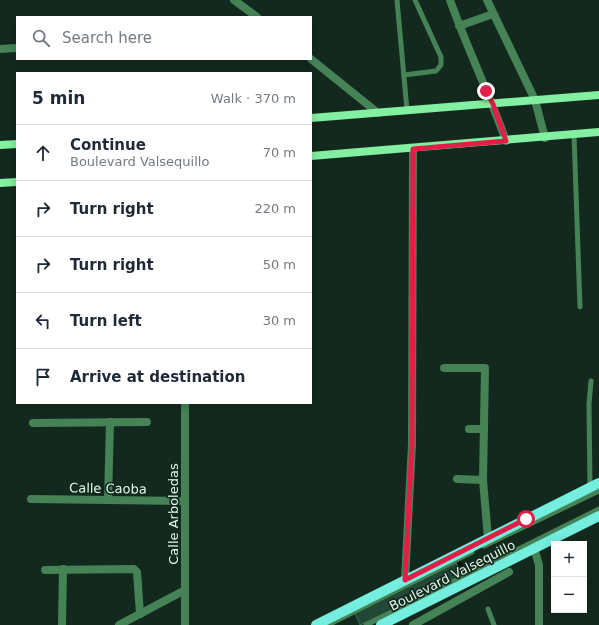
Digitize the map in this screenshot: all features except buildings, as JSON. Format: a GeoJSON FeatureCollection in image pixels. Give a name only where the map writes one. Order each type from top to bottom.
{"type":"FeatureCollection","features":[{"type":"Feature","properties":{"kind":"main road"},"geometry":{"type":"LineString","coordinates":[[312,118],[599,95]]}},
{"type":"Feature","properties":{"kind":"main road"},"geometry":{"type":"LineString","coordinates":[[312,156],[545,138],[599,132]]}},
{"type":"Feature","properties":{"kind":"main road"},"geometry":{"type":"LineString","coordinates":[[0,145],[16,144]]}},
{"type":"Feature","properties":{"kind":"main road"},"geometry":{"type":"LineString","coordinates":[[0,183],[16,182]]}},
{"type":"Feature","properties":{"kind":"main road","name":"Boulevard Valsequillo"},"geometry":{"type":"LineString","coordinates":[[316,625],[488,538],[594,490],[599,483]]}},
{"type":"Feature","properties":{"kind":"main road","name":"Boulevard Valsequillo"},"geometry":{"type":"LineString","coordinates":[[381,625],[599,516]]}},
{"type":"Feature","properties":{"kind":"street"},"geometry":{"type":"LineString","coordinates":[[234,0],[255,16]]}},
{"type":"Feature","properties":{"kind":"street"},"geometry":{"type":"LineString","coordinates":[[450,0],[480,78],[493,104],[506,141]]}},
{"type":"Feature","properties":{"kind":"street"},"geometry":{"type":"LineString","coordinates":[[487,0],[535,100],[545,138]]}},
{"type":"Feature","properties":{"kind":"street"},"geometry":{"type":"LineString","coordinates":[[459,26],[493,14]]}},
{"type":"Feature","properties":{"kind":"street"},"geometry":{"type":"LineString","coordinates":[[0,49],[16,48]]}},
{"type":"Feature","properties":{"kind":"street"},"geometry":{"type":"LineString","coordinates":[[311,60],[378,113]]}},
{"type":"Feature","properties":{"kind":"street"},"geometry":{"type":"LineString","coordinates":[[405,580],[412,444],[413,149]]}},
{"type":"Feature","properties":{"kind":"street"},"geometry":{"type":"LineString","coordinates":[[444,368],[485,368],[483,480],[488,538]]}},
{"type":"Feature","properties":{"kind":"street","name":"Calle Arboledas"},"geometry":{"type":"LineString","coordinates":[[185,404],[185,625]]}},
{"type":"Feature","properties":{"kind":"street"},"geometry":{"type":"LineString","coordinates":[[108,500],[110,422]]}},
{"type":"Feature","properties":{"kind":"street"},"geometry":{"type":"LineString","coordinates":[[33,423],[147,422]]}},
{"type":"Feature","properties":{"kind":"street"},"geometry":{"type":"LineString","coordinates":[[469,429],[484,429]]}},
{"type":"Feature","properties":{"kind":"street"},"geometry":{"type":"LineString","coordinates":[[457,479],[483,480]]}},
{"type":"Feature","properties":{"kind":"street","name":"Calle Caoba"},"geometry":{"type":"LineString","coordinates":[[31,499],[185,501]]}},
{"type":"Feature","properties":{"kind":"street"},"geometry":{"type":"LineString","coordinates":[[534,548],[538,566],[539,625]]}},
{"type":"Feature","properties":{"kind":"street"},"geometry":{"type":"LineString","coordinates":[[62,625],[63,569]]}},
{"type":"Feature","properties":{"kind":"street"},"geometry":{"type":"LineString","coordinates":[[45,570],[134,569],[137,572],[140,614]]}},
{"type":"Feature","properties":{"kind":"street"},"geometry":{"type":"LineString","coordinates":[[413,625],[509,572]]}},
{"type":"Feature","properties":{"kind":"street"},"geometry":{"type":"LineString","coordinates":[[119,625],[185,590]]}},
{"type":"Feature","properties":{"kind":"lane"},"geometry":{"type":"LineString","coordinates":[[397,0],[407,110]]}},
{"type":"Feature","properties":{"kind":"lane"},"geometry":{"type":"LineString","coordinates":[[404,75],[436,71],[441,65],[440,57],[415,0]]}},
{"type":"Feature","properties":{"kind":"lane"},"geometry":{"type":"LineString","coordinates":[[574,135],[580,307]]}},
{"type":"Feature","properties":{"kind":"lane"},"geometry":{"type":"LineString","coordinates":[[328,625],[594,490],[588,404],[591,380]]}},
{"type":"Feature","properties":{"kind":"lane"},"geometry":{"type":"LineString","coordinates":[[366,625],[599,509]]}},
{"type":"Feature","properties":{"kind":"lane"},"geometry":{"type":"LineString","coordinates":[[488,609],[494,625]]}},
{"type":"Feature","properties":{"kind":"route"},"geometry":{"type":"LineString","coordinates":[[486,91],[493,104],[506,141],[413,149],[412,444],[405,580],[526,519]]}}]}
